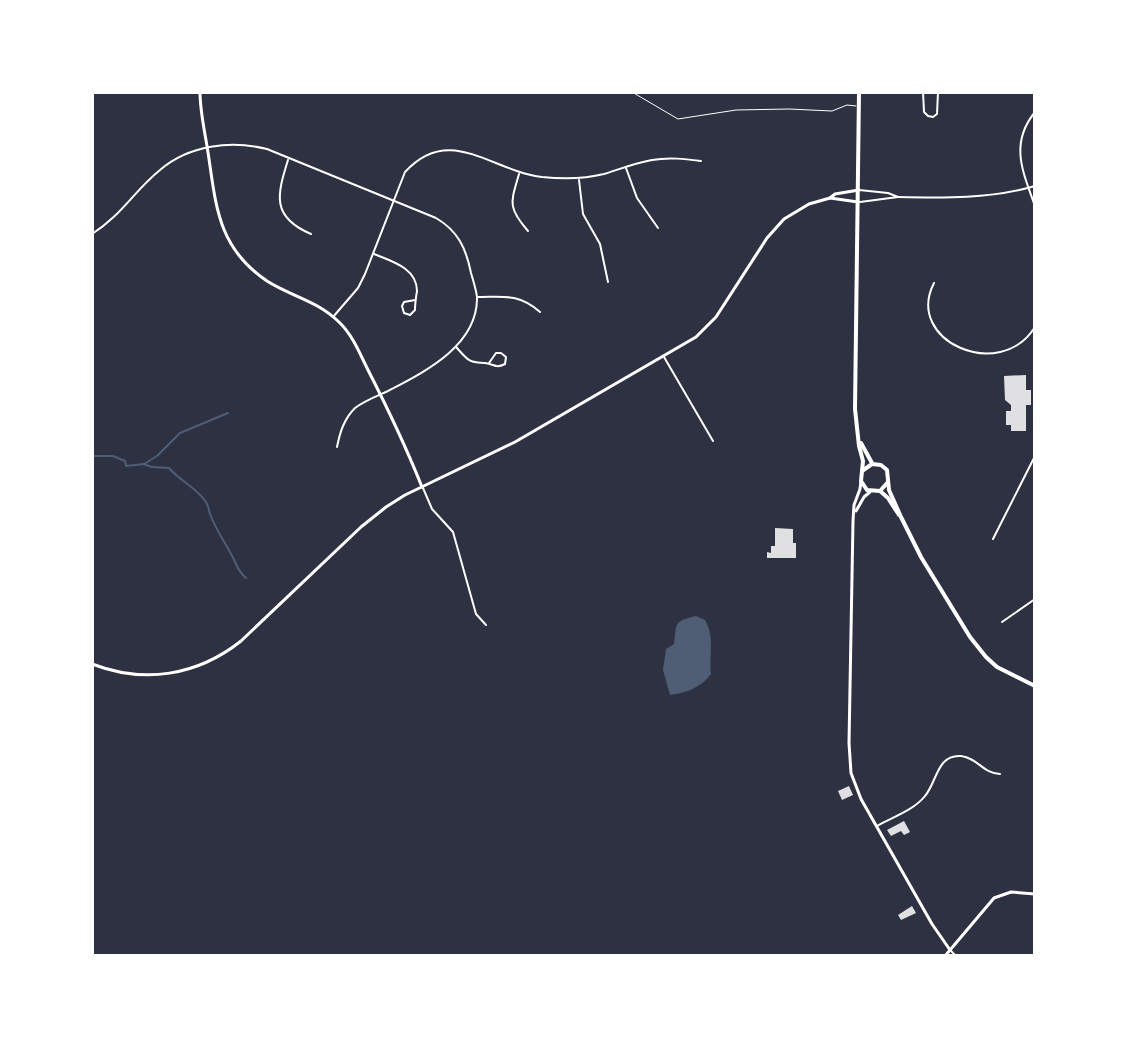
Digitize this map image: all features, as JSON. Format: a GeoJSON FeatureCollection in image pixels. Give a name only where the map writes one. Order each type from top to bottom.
{"type":"FeatureCollection","features":[{"type":"Feature","properties":{"kind":"main road"},"geometry":{"type":"LineString","coordinates":[[859,92],[855,409],[864,488],[871,492],[880,491],[888,482]]}},
{"type":"Feature","properties":{"kind":"main road"},"geometry":{"type":"LineString","coordinates":[[858,437],[872,464]]}},
{"type":"Feature","properties":{"kind":"main road"},"geometry":{"type":"LineString","coordinates":[[862,471],[872,464],[881,465],[887,470],[889,490],[901,517],[921,557],[970,637],[997,667],[1035,686]]}},
{"type":"Feature","properties":{"kind":"main road"},"geometry":{"type":"LineString","coordinates":[[880,491],[901,517]]}},
{"type":"Feature","properties":{"kind":"street"},"geometry":{"type":"LineString","coordinates":[[200,92],[214,201],[227,236],[250,268],[267,281],[317,304],[352,339],[405,444],[432,509],[453,532],[476,614],[486,625]]}},
{"type":"Feature","properties":{"kind":"street"},"geometry":{"type":"LineString","coordinates":[[923,92],[924,112],[933,117],[937,114],[938,92]]}},
{"type":"Feature","properties":{"kind":"street"},"geometry":{"type":"LineString","coordinates":[[1035,112],[1026,124],[1019,150],[1021,168],[1035,206]]}},
{"type":"Feature","properties":{"kind":"street"},"geometry":{"type":"LineString","coordinates":[[92,234],[118,215],[159,170],[183,155],[207,147],[241,144],[267,149],[447,224],[467,253],[477,297],[471,324],[455,346],[428,370],[357,407],[345,420],[337,447]]}},
{"type":"Feature","properties":{"kind":"street"},"geometry":{"type":"LineString","coordinates":[[333,317],[358,288],[405,172],[429,153],[456,150],[519,173],[579,178],[665,158],[701,161]]}},
{"type":"Feature","properties":{"kind":"street"},"geometry":{"type":"LineString","coordinates":[[289,159],[280,189],[281,209],[291,223],[311,234]]}},
{"type":"Feature","properties":{"kind":"street"},"geometry":{"type":"LineString","coordinates":[[625,167],[637,198],[658,228]]}},
{"type":"Feature","properties":{"kind":"street"},"geometry":{"type":"LineString","coordinates":[[519,173],[512,206],[528,231]]}},
{"type":"Feature","properties":{"kind":"street"},"geometry":{"type":"LineString","coordinates":[[579,178],[583,214],[600,244],[608,282]]}},
{"type":"Feature","properties":{"kind":"street"},"geometry":{"type":"LineString","coordinates":[[830,198],[858,202],[898,197],[961,198],[1035,186]]}},
{"type":"Feature","properties":{"kind":"street"},"geometry":{"type":"LineString","coordinates":[[92,664],[118,672],[154,675],[184,671],[217,658],[241,641],[370,519],[395,501],[515,442],[696,337],[711,323],[767,238],[779,224],[806,205],[835,194],[859,190],[898,197]]}},
{"type":"Feature","properties":{"kind":"street"},"geometry":{"type":"LineString","coordinates":[[373,254],[400,265],[410,273],[417,291],[415,300]]}},
{"type":"Feature","properties":{"kind":"street"},"geometry":{"type":"LineString","coordinates":[[934,283],[929,295],[934,324],[950,343],[961,349],[973,354],[1005,352],[1018,346],[1035,327]]}},
{"type":"Feature","properties":{"kind":"street"},"geometry":{"type":"LineString","coordinates":[[477,297],[516,297],[540,312]]}},
{"type":"Feature","properties":{"kind":"street"},"geometry":{"type":"LineString","coordinates":[[455,346],[468,360],[477,364],[489,363]]}},
{"type":"Feature","properties":{"kind":"street"},"geometry":{"type":"LineString","coordinates":[[664,356],[713,441]]}},
{"type":"Feature","properties":{"kind":"street"},"geometry":{"type":"LineString","coordinates":[[993,539],[1035,456]]}},
{"type":"Feature","properties":{"kind":"street"},"geometry":{"type":"LineString","coordinates":[[861,481],[854,505],[851,773],[857,791],[932,924],[956,956]]}},
{"type":"Feature","properties":{"kind":"street"},"geometry":{"type":"LineString","coordinates":[[854,514],[871,492]]}},
{"type":"Feature","properties":{"kind":"street"},"geometry":{"type":"LineString","coordinates":[[1002,622],[1035,599]]}},
{"type":"Feature","properties":{"kind":"street"},"geometry":{"type":"LineString","coordinates":[[876,826],[926,795],[944,761],[950,757],[963,756],[991,773],[1000,774]]}},
{"type":"Feature","properties":{"kind":"street"},"geometry":{"type":"LineString","coordinates":[[945,956],[994,898],[1011,892],[1035,894]]}},
{"type":"Feature","properties":{"kind":"lane"},"geometry":{"type":"LineString","coordinates":[[632,92],[678,119],[736,110],[832,111],[847,105],[859,106]]}},
{"type":"Feature","properties":{"kind":"water"},"geometry":{"type":"Polygon","coordinates":[[[696,616],[705,620],[710,633],[711,674],[693,689],[670,695],[663,670],[666,649],[674,644],[678,624],[696,616]]]}},
{"type":"Feature","properties":{"kind":"building"},"geometry":{"type":"Polygon","coordinates":[[[1026,375],[1026,390],[1031,390],[1031,405],[1026,405],[1026,431],[1011,431],[1011,425],[1006,425],[1006,411],[1011,411],[1011,405],[1005,400],[1004,376],[1026,375]]]}},
{"type":"Feature","properties":{"kind":"building"},"geometry":{"type":"Polygon","coordinates":[[[775,528],[793,529],[796,558],[767,558],[771,546],[775,546],[775,528]]]}},
{"type":"Feature","properties":{"kind":"building"},"geometry":{"type":"Polygon","coordinates":[[[849,786],[853,795],[842,800],[838,791],[849,786]]]}},
{"type":"Feature","properties":{"kind":"building"},"geometry":{"type":"Polygon","coordinates":[[[904,821],[910,832],[904,835],[901,831],[891,836],[887,830],[904,821]]]}},
{"type":"Feature","properties":{"kind":"building"},"geometry":{"type":"Polygon","coordinates":[[[912,906],[916,913],[901,920],[898,915],[912,906]]]}},
{"type":"Feature","properties":{"kind":"waterway"},"geometry":{"type":"LineString","coordinates":[[92,456],[113,456],[125,461],[126,466],[144,464],[157,456],[180,433],[228,413]]}},
{"type":"Feature","properties":{"kind":"waterway"},"geometry":{"type":"LineString","coordinates":[[143,464],[169,468],[202,497],[246,578]]}}]}
